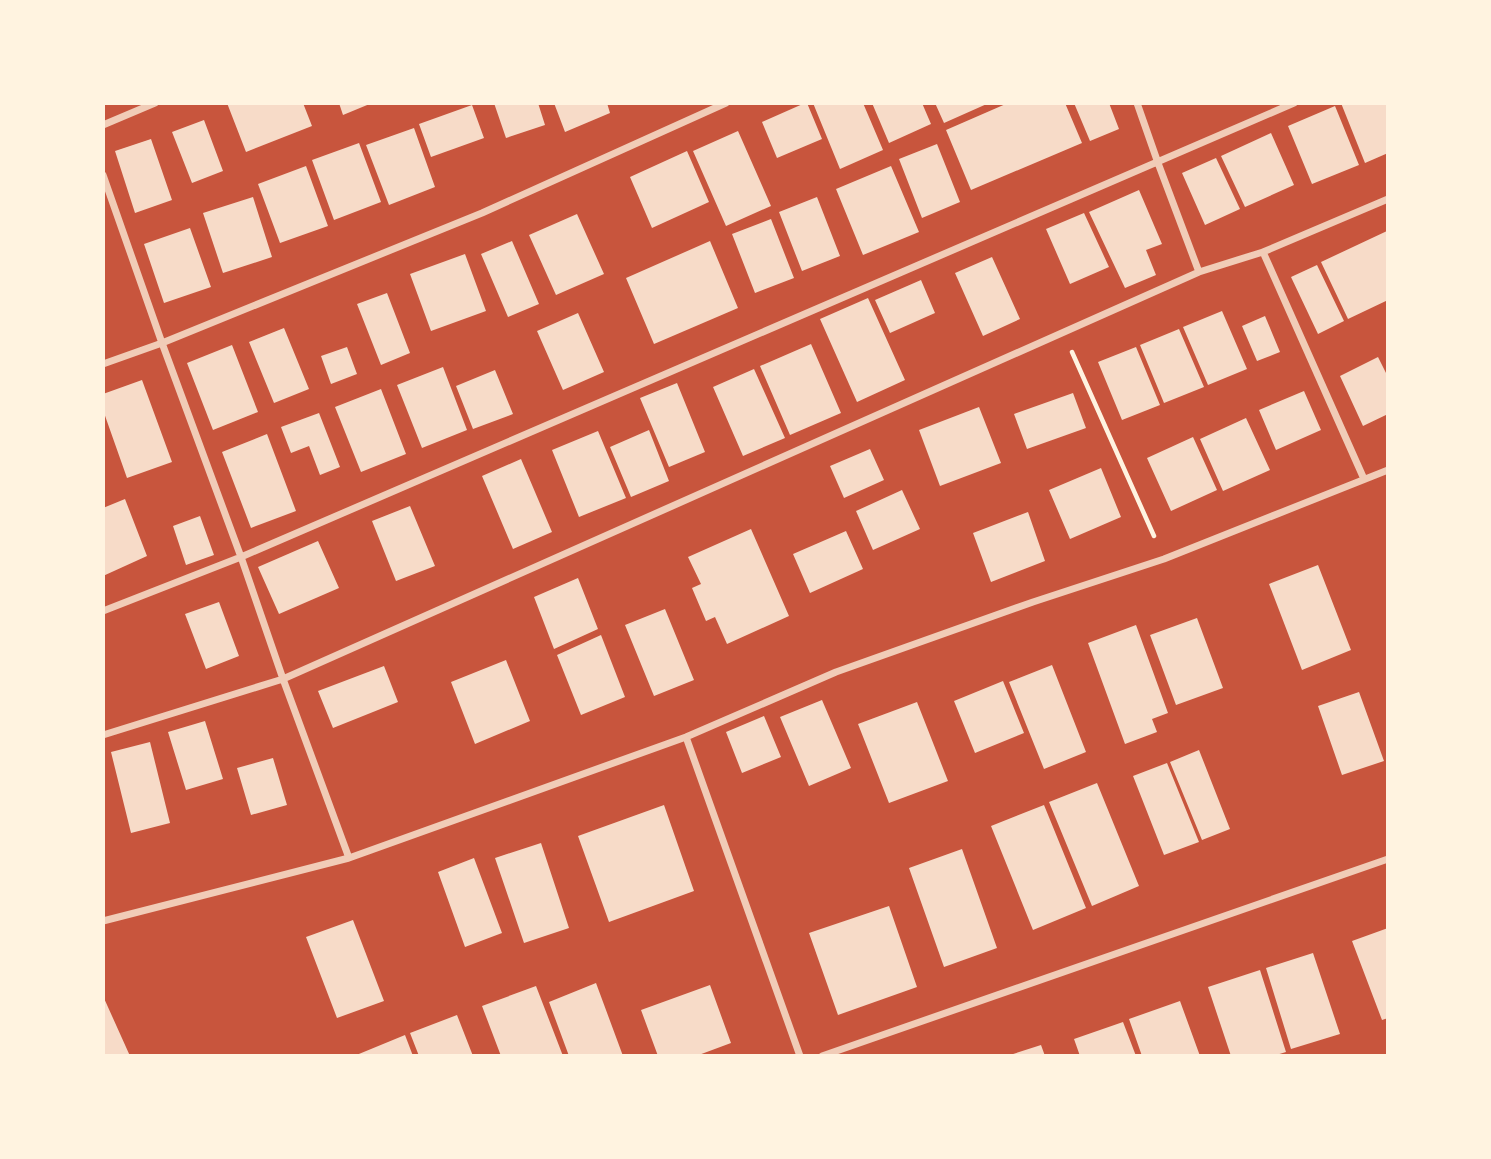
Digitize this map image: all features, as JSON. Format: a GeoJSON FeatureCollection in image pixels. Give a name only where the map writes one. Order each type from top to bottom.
{"type":"FeatureCollection","features":[{"type":"Feature","properties":{"kind":"street"},"geometry":{"type":"LineString","coordinates":[[103,125],[155,103]]}},
{"type":"Feature","properties":{"kind":"street"},"geometry":{"type":"LineString","coordinates":[[103,364],[162,343],[482,213],[726,103]]}},
{"type":"Feature","properties":{"kind":"street"},"geometry":{"type":"LineString","coordinates":[[1137,103],[1199,272]]}},
{"type":"Feature","properties":{"kind":"street"},"geometry":{"type":"LineString","coordinates":[[103,611],[242,557],[1294,103]]}},
{"type":"Feature","properties":{"kind":"street"},"geometry":{"type":"LineString","coordinates":[[103,175],[349,858]]}},
{"type":"Feature","properties":{"kind":"street"},"geometry":{"type":"LineString","coordinates":[[103,735],[284,679],[1199,272],[1263,252],[1388,199]]}},
{"type":"Feature","properties":{"kind":"street"},"geometry":{"type":"LineString","coordinates":[[1263,252],[1364,479]]}},
{"type":"Feature","properties":{"kind":"street"},"geometry":{"type":"LineString","coordinates":[[103,920],[349,858],[686,737],[836,672],[1032,602],[1164,559],[1388,470]]}},
{"type":"Feature","properties":{"kind":"street"},"geometry":{"type":"LineString","coordinates":[[686,737],[800,1056]]}},
{"type":"Feature","properties":{"kind":"street"},"geometry":{"type":"LineString","coordinates":[[822,1056],[1388,859]]}},
{"type":"Feature","properties":{"kind":"path"},"geometry":{"type":"LineString","coordinates":[[1063,333],[1164,559]]}},
{"type":"Feature","properties":{"kind":"building"},"geometry":{"type":"Polygon","coordinates":[[[227,103],[303,103],[312,126],[246,152],[227,103]]]}},
{"type":"Feature","properties":{"kind":"building"},"geometry":{"type":"Polygon","coordinates":[[[339,103],[372,103],[343,115],[339,103]]]}},
{"type":"Feature","properties":{"kind":"building"},"geometry":{"type":"Polygon","coordinates":[[[494,103],[538,103],[545,125],[506,138],[494,103]]]}},
{"type":"Feature","properties":{"kind":"building"},"geometry":{"type":"Polygon","coordinates":[[[554,103],[607,103],[610,113],[565,132],[554,103]]]}},
{"type":"Feature","properties":{"kind":"building"},"geometry":{"type":"Polygon","coordinates":[[[805,103],[822,139],[777,158],[762,122],[805,103]]]}},
{"type":"Feature","properties":{"kind":"building"},"geometry":{"type":"Polygon","coordinates":[[[813,103],[863,103],[883,150],[840,169],[813,103]]]}},
{"type":"Feature","properties":{"kind":"building"},"geometry":{"type":"Polygon","coordinates":[[[872,103],[922,103],[931,124],[889,143],[872,103]]]}},
{"type":"Feature","properties":{"kind":"building"},"geometry":{"type":"Polygon","coordinates":[[[935,103],[989,103],[944,123],[935,103]]]}},
{"type":"Feature","properties":{"kind":"building"},"geometry":{"type":"Polygon","coordinates":[[[1008,103],[1065,103],[1082,143],[971,190],[946,130],[1008,103]]]}},
{"type":"Feature","properties":{"kind":"building"},"geometry":{"type":"Polygon","coordinates":[[[1074,103],[1109,103],[1119,129],[1090,141],[1074,103]]]}},
{"type":"Feature","properties":{"kind":"building"},"geometry":{"type":"Polygon","coordinates":[[[1341,103],[1388,103],[1388,153],[1365,163],[1341,103]]]}},
{"type":"Feature","properties":{"kind":"building"},"geometry":{"type":"Polygon","coordinates":[[[472,105],[484,138],[431,157],[419,124],[472,105]]]}},
{"type":"Feature","properties":{"kind":"building"},"geometry":{"type":"Polygon","coordinates":[[[1335,106],[1359,165],[1312,184],[1288,126],[1335,106]]]}},
{"type":"Feature","properties":{"kind":"building"},"geometry":{"type":"Polygon","coordinates":[[[204,120],[223,171],[192,183],[172,132],[204,120]]]}},
{"type":"Feature","properties":{"kind":"building"},"geometry":{"type":"Polygon","coordinates":[[[414,128],[435,187],[389,205],[366,145],[414,128]]]}},
{"type":"Feature","properties":{"kind":"building"},"geometry":{"type":"Polygon","coordinates":[[[738,131],[771,206],[726,226],[693,151],[738,131]]]}},
{"type":"Feature","properties":{"kind":"building"},"geometry":{"type":"Polygon","coordinates":[[[1271,133],[1294,185],[1245,207],[1221,156],[1271,133]]]}},
{"type":"Feature","properties":{"kind":"building"},"geometry":{"type":"Polygon","coordinates":[[[151,139],[172,200],[135,213],[115,151],[151,139]]]}},
{"type":"Feature","properties":{"kind":"building"},"geometry":{"type":"Polygon","coordinates":[[[359,143],[381,202],[334,220],[312,160],[359,143]]]}},
{"type":"Feature","properties":{"kind":"building"},"geometry":{"type":"Polygon","coordinates":[[[937,144],[960,202],[922,218],[899,159],[937,144]]]}},
{"type":"Feature","properties":{"kind":"building"},"geometry":{"type":"Polygon","coordinates":[[[687,151],[709,202],[652,228],[630,177],[687,151]]]}},
{"type":"Feature","properties":{"kind":"building"},"geometry":{"type":"Polygon","coordinates":[[[1216,158],[1240,209],[1205,225],[1182,173],[1216,158]]]}},
{"type":"Feature","properties":{"kind":"building"},"geometry":{"type":"Polygon","coordinates":[[[306,166],[328,226],[280,243],[258,184],[306,166]]]}},
{"type":"Feature","properties":{"kind":"building"},"geometry":{"type":"Polygon","coordinates":[[[891,166],[919,232],[863,255],[836,189],[891,166]]]}},
{"type":"Feature","properties":{"kind":"building"},"geometry":{"type":"Polygon","coordinates":[[[1139,190],[1162,244],[1146,250],[1156,275],[1125,288],[1089,212],[1139,190]]]}},
{"type":"Feature","properties":{"kind":"building"},"geometry":{"type":"Polygon","coordinates":[[[253,197],[272,257],[223,273],[203,213],[253,197]]]}},
{"type":"Feature","properties":{"kind":"building"},"geometry":{"type":"Polygon","coordinates":[[[817,197],[840,256],[802,271],[779,212],[817,197]]]}},
{"type":"Feature","properties":{"kind":"building"},"geometry":{"type":"Polygon","coordinates":[[[1084,213],[1109,267],[1070,284],[1046,229],[1084,213]]]}},
{"type":"Feature","properties":{"kind":"building"},"geometry":{"type":"Polygon","coordinates":[[[577,214],[604,274],[556,295],[529,235],[577,214]]]}},
{"type":"Feature","properties":{"kind":"building"},"geometry":{"type":"Polygon","coordinates":[[[771,219],[794,278],[755,293],[732,234],[771,219]]]}},
{"type":"Feature","properties":{"kind":"building"},"geometry":{"type":"Polygon","coordinates":[[[190,228],[211,287],[164,303],[144,244],[190,228]]]}},
{"type":"Feature","properties":{"kind":"building"},"geometry":{"type":"Polygon","coordinates":[[[1387,231],[1388,300],[1348,319],[1321,262],[1387,231]]]}},
{"type":"Feature","properties":{"kind":"building"},"geometry":{"type":"Polygon","coordinates":[[[512,241],[539,304],[508,317],[481,254],[512,241]]]}},
{"type":"Feature","properties":{"kind":"building"},"geometry":{"type":"Polygon","coordinates":[[[710,241],[738,308],[654,344],[626,278],[710,241]]]}},
{"type":"Feature","properties":{"kind":"building"},"geometry":{"type":"Polygon","coordinates":[[[465,254],[486,311],[431,331],[410,274],[465,254]]]}},
{"type":"Feature","properties":{"kind":"building"},"geometry":{"type":"Polygon","coordinates":[[[992,257],[1020,319],[983,336],[955,273],[992,257]]]}},
{"type":"Feature","properties":{"kind":"building"},"geometry":{"type":"Polygon","coordinates":[[[1317,265],[1344,321],[1318,334],[1291,277],[1317,265]]]}},
{"type":"Feature","properties":{"kind":"building"},"geometry":{"type":"Polygon","coordinates":[[[921,280],[935,313],[890,333],[875,300],[921,280]]]}},
{"type":"Feature","properties":{"kind":"building"},"geometry":{"type":"Polygon","coordinates":[[[387,293],[410,353],[381,365],[357,304],[387,293]]]}},
{"type":"Feature","properties":{"kind":"building"},"geometry":{"type":"Polygon","coordinates":[[[868,298],[905,380],[857,402],[820,319],[868,298]]]}},
{"type":"Feature","properties":{"kind":"building"},"geometry":{"type":"Polygon","coordinates":[[[1222,311],[1247,369],[1208,385],[1183,327],[1222,311]]]}},
{"type":"Feature","properties":{"kind":"building"},"geometry":{"type":"Polygon","coordinates":[[[578,313],[604,372],[563,390],[537,331],[578,313]]]}},
{"type":"Feature","properties":{"kind":"building"},"geometry":{"type":"Polygon","coordinates":[[[1265,316],[1280,352],[1257,361],[1242,326],[1265,316]]]}},
{"type":"Feature","properties":{"kind":"building"},"geometry":{"type":"Polygon","coordinates":[[[284,328],[309,389],[274,403],[249,342],[284,328]]]}},
{"type":"Feature","properties":{"kind":"building"},"geometry":{"type":"Polygon","coordinates":[[[1179,329],[1204,387],[1164,403],[1140,345],[1179,329]]]}},
{"type":"Feature","properties":{"kind":"building"},"geometry":{"type":"Polygon","coordinates":[[[811,344],[841,413],[790,435],[760,366],[811,344]]]}},
{"type":"Feature","properties":{"kind":"building"},"geometry":{"type":"Polygon","coordinates":[[[232,345],[258,412],[213,430],[187,363],[232,345]]]}},
{"type":"Feature","properties":{"kind":"building"},"geometry":{"type":"Polygon","coordinates":[[[347,347],[357,374],[331,384],[321,356],[347,347]]]}},
{"type":"Feature","properties":{"kind":"building"},"geometry":{"type":"Polygon","coordinates":[[[1136,347],[1160,405],[1122,420],[1098,362],[1136,347]]]}},
{"type":"Feature","properties":{"kind":"building"},"geometry":{"type":"Polygon","coordinates":[[[1378,357],[1388,377],[1388,414],[1363,426],[1340,376],[1378,357]]]}},
{"type":"Feature","properties":{"kind":"building"},"geometry":{"type":"Polygon","coordinates":[[[443,367],[467,430],[422,448],[397,385],[443,367]]]}},
{"type":"Feature","properties":{"kind":"building"},"geometry":{"type":"Polygon","coordinates":[[[754,369],[785,438],[743,456],[713,387],[754,369]]]}},
{"type":"Feature","properties":{"kind":"building"},"geometry":{"type":"Polygon","coordinates":[[[495,370],[513,414],[473,429],[456,386],[495,370]]]}},
{"type":"Feature","properties":{"kind":"building"},"geometry":{"type":"Polygon","coordinates":[[[142,380],[172,462],[127,478],[103,410],[103,394],[142,380]]]}},
{"type":"Feature","properties":{"kind":"building"},"geometry":{"type":"Polygon","coordinates":[[[677,383],[705,452],[669,467],[640,398],[677,383]]]}},
{"type":"Feature","properties":{"kind":"building"},"geometry":{"type":"Polygon","coordinates":[[[381,389],[406,454],[361,472],[335,407],[381,389]]]}},
{"type":"Feature","properties":{"kind":"building"},"geometry":{"type":"Polygon","coordinates":[[[1304,391],[1321,430],[1276,450],[1259,410],[1304,391]]]}},
{"type":"Feature","properties":{"kind":"building"},"geometry":{"type":"Polygon","coordinates":[[[1073,393],[1086,428],[1027,449],[1014,414],[1073,393]]]}},
{"type":"Feature","properties":{"kind":"building"},"geometry":{"type":"Polygon","coordinates":[[[979,407],[1001,463],[940,486],[919,430],[979,407]]]}},
{"type":"Feature","properties":{"kind":"building"},"geometry":{"type":"Polygon","coordinates":[[[319,413],[340,467],[320,475],[309,446],[291,453],[281,427],[319,413]]]}},
{"type":"Feature","properties":{"kind":"building"},"geometry":{"type":"Polygon","coordinates":[[[1246,418],[1270,470],[1223,491],[1200,439],[1246,418]]]}},
{"type":"Feature","properties":{"kind":"building"},"geometry":{"type":"Polygon","coordinates":[[[649,430],[669,481],[631,497],[610,447],[649,430]]]}},
{"type":"Feature","properties":{"kind":"building"},"geometry":{"type":"Polygon","coordinates":[[[598,431],[626,498],[579,517],[552,450],[598,431]]]}},
{"type":"Feature","properties":{"kind":"building"},"geometry":{"type":"Polygon","coordinates":[[[267,434],[296,511],[251,528],[222,452],[267,434]]]}},
{"type":"Feature","properties":{"kind":"building"},"geometry":{"type":"Polygon","coordinates":[[[1193,437],[1217,490],[1171,511],[1147,458],[1193,437]]]}},
{"type":"Feature","properties":{"kind":"building"},"geometry":{"type":"Polygon","coordinates":[[[870,449],[884,480],[844,498],[830,466],[870,449]]]}},
{"type":"Feature","properties":{"kind":"building"},"geometry":{"type":"Polygon","coordinates":[[[521,459],[552,532],[513,549],[482,476],[521,459]]]}},
{"type":"Feature","properties":{"kind":"building"},"geometry":{"type":"Polygon","coordinates":[[[1101,468],[1121,517],[1070,539],[1049,490],[1101,468]]]}},
{"type":"Feature","properties":{"kind":"building"},"geometry":{"type":"Polygon","coordinates":[[[902,490],[920,529],[873,550],[856,511],[902,490]]]}},
{"type":"Feature","properties":{"kind":"building"},"geometry":{"type":"Polygon","coordinates":[[[125,499],[147,556],[103,576],[103,508],[125,499]]]}},
{"type":"Feature","properties":{"kind":"building"},"geometry":{"type":"Polygon","coordinates":[[[410,506],[435,566],[396,581],[372,521],[410,506]]]}},
{"type":"Feature","properties":{"kind":"building"},"geometry":{"type":"Polygon","coordinates":[[[1028,512],[1045,561],[991,582],[973,533],[1028,512]]]}},
{"type":"Feature","properties":{"kind":"building"},"geometry":{"type":"Polygon","coordinates":[[[200,516],[214,555],[186,565],[173,526],[200,516]]]}},
{"type":"Feature","properties":{"kind":"building"},"geometry":{"type":"Polygon","coordinates":[[[751,529],[789,616],[727,644],[715,617],[706,621],[692,588],[701,584],[688,557],[751,529]]]}},
{"type":"Feature","properties":{"kind":"building"},"geometry":{"type":"Polygon","coordinates":[[[846,531],[863,569],[810,593],[793,554],[846,531]]]}},
{"type":"Feature","properties":{"kind":"building"},"geometry":{"type":"Polygon","coordinates":[[[318,541],[339,588],[279,614],[258,567],[318,541]]]}},
{"type":"Feature","properties":{"kind":"building"},"geometry":{"type":"Polygon","coordinates":[[[1318,565],[1351,650],[1302,670],[1269,584],[1318,565]]]}},
{"type":"Feature","properties":{"kind":"building"},"geometry":{"type":"Polygon","coordinates":[[[578,578],[598,629],[554,649],[534,597],[578,578]]]}},
{"type":"Feature","properties":{"kind":"building"},"geometry":{"type":"Polygon","coordinates":[[[219,602],[239,656],[206,669],[185,614],[219,602]]]}},
{"type":"Feature","properties":{"kind":"building"},"geometry":{"type":"Polygon","coordinates":[[[665,609],[694,680],[654,696],[625,625],[665,609]]]}},
{"type":"Feature","properties":{"kind":"building"},"geometry":{"type":"Polygon","coordinates":[[[1197,618],[1223,688],[1176,705],[1150,635],[1197,618]]]}},
{"type":"Feature","properties":{"kind":"building"},"geometry":{"type":"Polygon","coordinates":[[[1136,625],[1168,713],[1152,719],[1157,732],[1125,744],[1088,643],[1136,625]]]}},
{"type":"Feature","properties":{"kind":"building"},"geometry":{"type":"Polygon","coordinates":[[[601,635],[625,697],[581,715],[557,655],[601,635]]]}},
{"type":"Feature","properties":{"kind":"building"},"geometry":{"type":"Polygon","coordinates":[[[506,660],[530,721],[475,744],[451,682],[506,660]]]}},
{"type":"Feature","properties":{"kind":"building"},"geometry":{"type":"Polygon","coordinates":[[[1052,665],[1086,752],[1044,769],[1009,682],[1052,665]]]}},
{"type":"Feature","properties":{"kind":"building"},"geometry":{"type":"Polygon","coordinates":[[[384,666],[398,702],[333,728],[318,691],[384,666]]]}},
{"type":"Feature","properties":{"kind":"building"},"geometry":{"type":"Polygon","coordinates":[[[1003,681],[1024,733],[975,753],[954,701],[1003,681]]]}},
{"type":"Feature","properties":{"kind":"building"},"geometry":{"type":"Polygon","coordinates":[[[1359,692],[1384,761],[1342,775],[1318,706],[1359,692]]]}},
{"type":"Feature","properties":{"kind":"building"},"geometry":{"type":"Polygon","coordinates":[[[822,700],[851,768],[809,786],[780,717],[822,700]]]}},
{"type":"Feature","properties":{"kind":"building"},"geometry":{"type":"Polygon","coordinates":[[[917,702],[948,781],[889,803],[858,724],[917,702]]]}},
{"type":"Feature","properties":{"kind":"building"},"geometry":{"type":"Polygon","coordinates":[[[764,716],[781,757],[742,773],[726,732],[764,716]]]}},
{"type":"Feature","properties":{"kind":"building"},"geometry":{"type":"Polygon","coordinates":[[[205,721],[223,779],[186,790],[168,732],[205,721]]]}},
{"type":"Feature","properties":{"kind":"building"},"geometry":{"type":"Polygon","coordinates":[[[150,742],[170,823],[131,833],[111,752],[150,742]]]}},
{"type":"Feature","properties":{"kind":"building"},"geometry":{"type":"Polygon","coordinates":[[[1199,750],[1230,829],[1202,840],[1170,762],[1199,750]]]}},
{"type":"Feature","properties":{"kind":"building"},"geometry":{"type":"Polygon","coordinates":[[[273,758],[287,805],[251,815],[237,768],[273,758]]]}},
{"type":"Feature","properties":{"kind":"building"},"geometry":{"type":"Polygon","coordinates":[[[1167,763],[1199,842],[1164,855],[1133,776],[1167,763]]]}},
{"type":"Feature","properties":{"kind":"building"},"geometry":{"type":"Polygon","coordinates":[[[1097,783],[1139,886],[1092,906],[1049,802],[1097,783]]]}},
{"type":"Feature","properties":{"kind":"building"},"geometry":{"type":"Polygon","coordinates":[[[664,805],[694,891],[609,922],[578,836],[664,805]]]}},
{"type":"Feature","properties":{"kind":"building"},"geometry":{"type":"Polygon","coordinates":[[[1044,805],[1086,908],[1033,930],[991,826],[1044,805]]]}},
{"type":"Feature","properties":{"kind":"building"},"geometry":{"type":"Polygon","coordinates":[[[541,843],[569,928],[524,943],[495,858],[541,843]]]}},
{"type":"Feature","properties":{"kind":"building"},"geometry":{"type":"Polygon","coordinates":[[[962,849],[997,948],[944,967],[909,868],[962,849]]]}},
{"type":"Feature","properties":{"kind":"building"},"geometry":{"type":"Polygon","coordinates":[[[474,858],[502,933],[465,947],[438,872],[474,858]]]}},
{"type":"Feature","properties":{"kind":"building"},"geometry":{"type":"Polygon","coordinates":[[[889,906],[917,987],[838,1015],[809,933],[889,906]]]}},
{"type":"Feature","properties":{"kind":"building"},"geometry":{"type":"Polygon","coordinates":[[[353,920],[384,1001],[337,1018],[306,937],[353,920]]]}},
{"type":"Feature","properties":{"kind":"building"},"geometry":{"type":"Polygon","coordinates":[[[1388,928],[1388,1018],[1382,1020],[1352,941],[1388,928]]]}},
{"type":"Feature","properties":{"kind":"building"},"geometry":{"type":"Polygon","coordinates":[[[1313,953],[1340,1034],[1291,1049],[1266,968],[1313,953]]]}},
{"type":"Feature","properties":{"kind":"building"},"geometry":{"type":"Polygon","coordinates":[[[1260,970],[1286,1052],[1273,1056],[1231,1056],[1208,987],[1260,970]]]}},
{"type":"Feature","properties":{"kind":"building"},"geometry":{"type":"Polygon","coordinates":[[[596,983],[623,1056],[569,1056],[549,1002],[596,983]]]}},
{"type":"Feature","properties":{"kind":"building"},"geometry":{"type":"Polygon","coordinates":[[[710,985],[731,1043],[696,1056],[658,1056],[641,1010],[710,985]]]}},
{"type":"Feature","properties":{"kind":"building"},"geometry":{"type":"Polygon","coordinates":[[[536,986],[563,1056],[501,1056],[482,1006],[536,986]]]}},
{"type":"Feature","properties":{"kind":"building"},"geometry":{"type":"Polygon","coordinates":[[[103,996],[130,1056],[103,1056],[103,996]]]}},
{"type":"Feature","properties":{"kind":"building"},"geometry":{"type":"Polygon","coordinates":[[[1180,1001],[1200,1056],[1142,1056],[1129,1019],[1180,1001]]]}},
{"type":"Feature","properties":{"kind":"building"},"geometry":{"type":"Polygon","coordinates":[[[457,1015],[473,1056],[419,1056],[410,1033],[457,1015]]]}},
{"type":"Feature","properties":{"kind":"building"},"geometry":{"type":"Polygon","coordinates":[[[1123,1022],[1136,1056],[1080,1056],[1074,1039],[1123,1022]]]}},
{"type":"Feature","properties":{"kind":"building"},"geometry":{"type":"Polygon","coordinates":[[[405,1035],[413,1056],[354,1056],[405,1035]]]}},
{"type":"Feature","properties":{"kind":"building"},"geometry":{"type":"Polygon","coordinates":[[[1041,1045],[1045,1056],[1010,1056],[1010,1055],[1041,1045]]]}}]}
